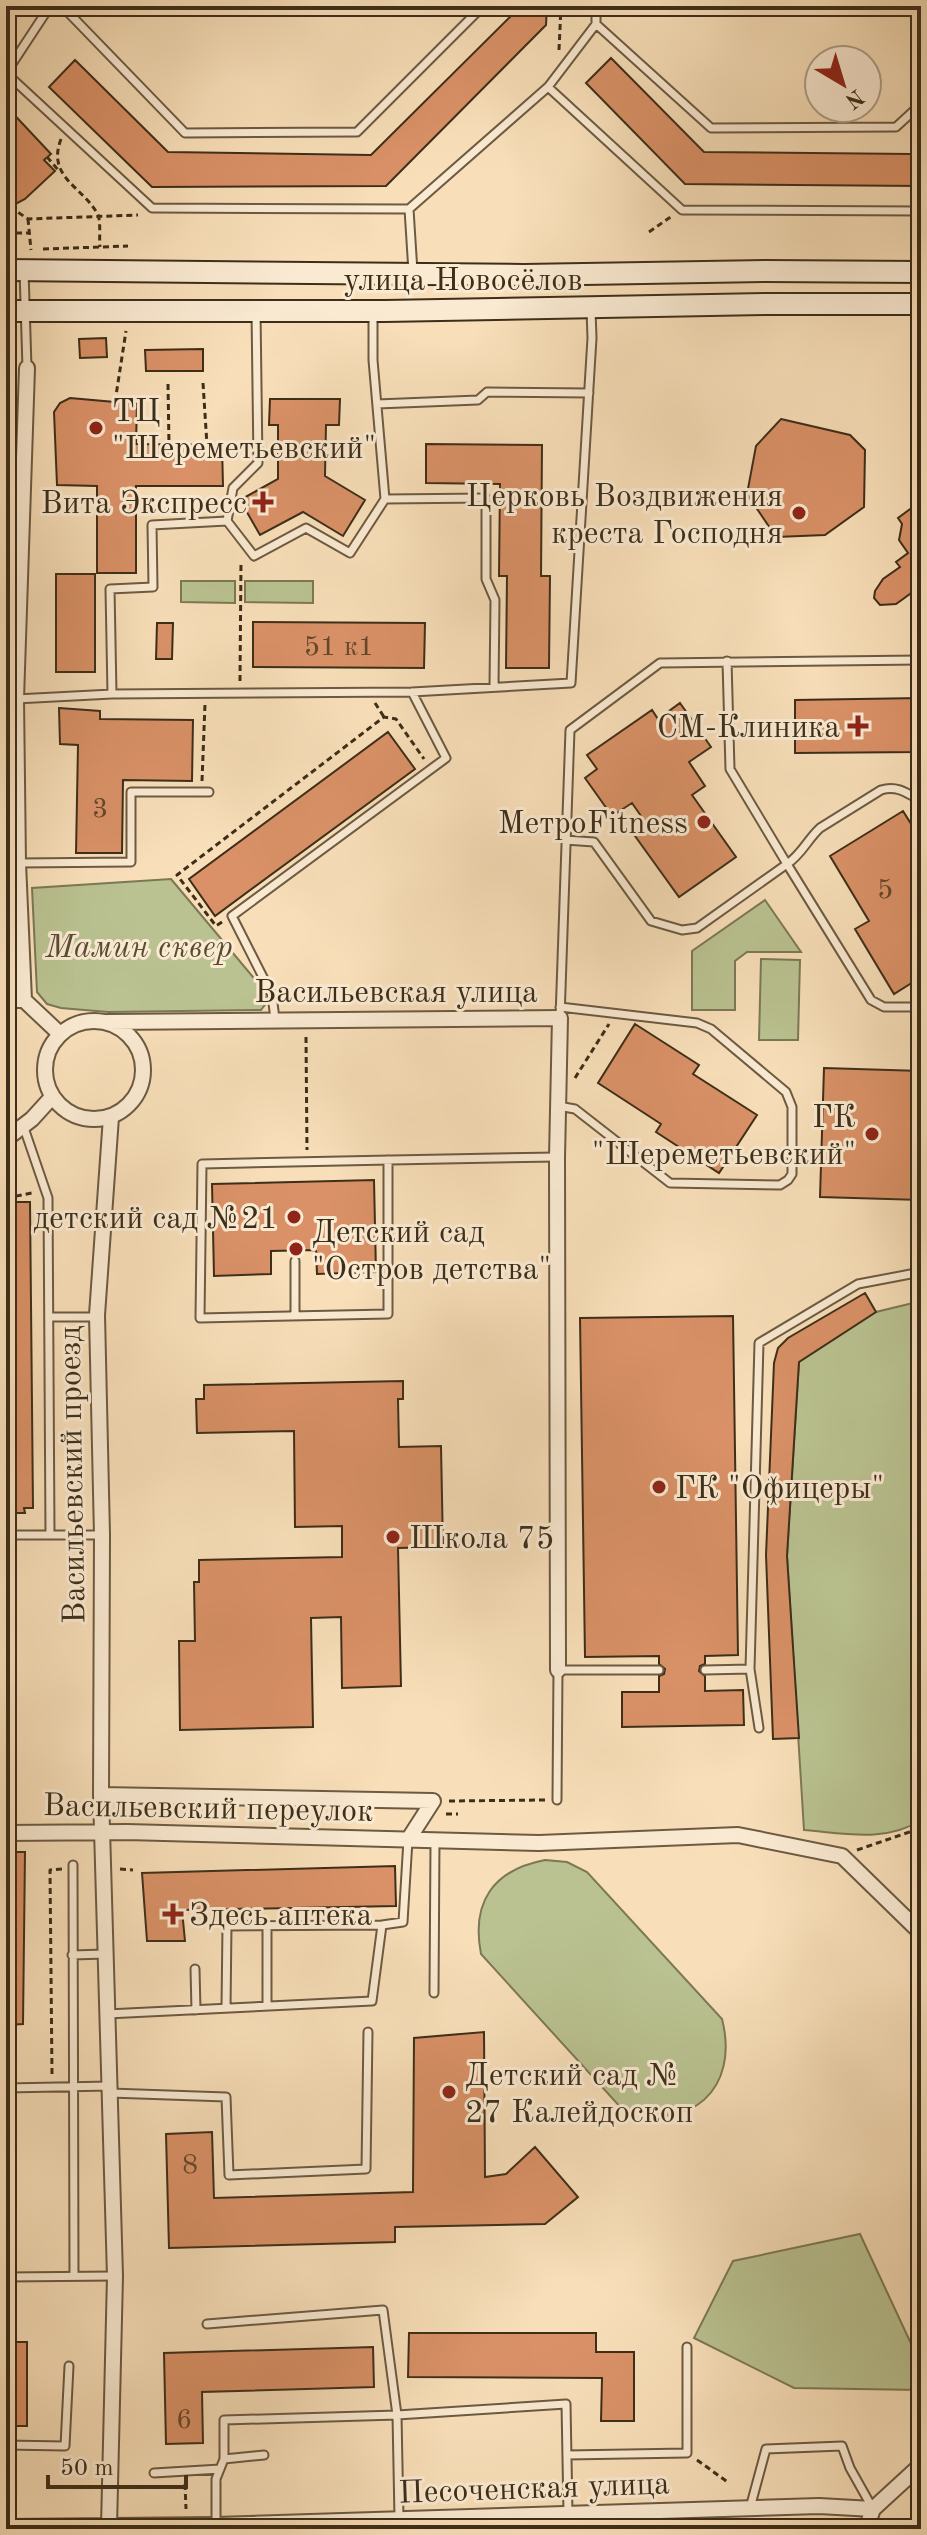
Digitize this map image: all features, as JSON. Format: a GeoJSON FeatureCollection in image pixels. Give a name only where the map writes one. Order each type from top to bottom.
{"type":"FeatureCollection","features":[{"type":"Feature","properties":{"kind":"main road","name":"улица Новосёлов"},"geometry":{"type":"LineString","coordinates":[[15,270],[524,275],[921,272]]}},
{"type":"Feature","properties":{"kind":"main road","name":"улица Новосёлов"},"geometry":{"type":"LineString","coordinates":[[15,311],[921,304]]}},
{"type":"Feature","properties":{"kind":"street"},"geometry":{"type":"LineString","coordinates":[[24,1000],[18,863],[13,577],[27,368]]}},
{"type":"Feature","properties":{"kind":"street"},"geometry":{"type":"LineString","coordinates":[[6,1000],[24,1000],[60,1034]]}},
{"type":"Feature","properties":{"kind":"street","name":"Васильевская улица"},"geometry":{"type":"LineString","coordinates":[[108,1022],[560,1013],[557,1157],[558,1670]]}},
{"type":"Feature","properties":{"kind":"street"},"geometry":{"type":"LineString","coordinates":[[91,1020],[108,1022],[133,1039],[141,1053],[143,1083],[126,1109],[111,1117],[95,1120],[78,1117],[63,1109],[52,1097],[46,1081],[45,1064],[50,1048],[60,1034],[75,1025],[91,1020]]}},
{"type":"Feature","properties":{"kind":"street"},"geometry":{"type":"LineString","coordinates":[[6,1139],[52,1097]]}},
{"type":"Feature","properties":{"kind":"street","name":"Васильевский проезд"},"geometry":{"type":"LineString","coordinates":[[109,2527],[115,2276],[101,1795],[102,1535],[97,1317],[111,1117]]}},
{"type":"Feature","properties":{"kind":"street"},"geometry":{"type":"LineString","coordinates":[[101,1795],[433,1801]]}},
{"type":"Feature","properties":{"kind":"street"},"geometry":{"type":"LineString","coordinates":[[408,1840],[433,1801]]}},
{"type":"Feature","properties":{"kind":"street","name":"Васильевский переулок"},"geometry":{"type":"LineString","coordinates":[[6,1833],[102,1832],[539,1843],[738,1835],[842,1856]]}},
{"type":"Feature","properties":{"kind":"street"},"geometry":{"type":"LineString","coordinates":[[842,1856],[921,1933]]}},
{"type":"Feature","properties":{"kind":"street"},"geometry":{"type":"LineString","coordinates":[[866,2529],[873,2509],[921,2465]]}},
{"type":"Feature","properties":{"kind":"street","name":"Песоченская улица"},"geometry":{"type":"LineString","coordinates":[[6,2527],[399,2521],[819,2506],[873,2509]]}},
{"type":"Feature","properties":{"kind":"lane"},"geometry":{"type":"LineString","coordinates":[[50,6],[6,73],[152,208],[409,209],[548,87],[596,24],[596,6]]}},
{"type":"Feature","properties":{"kind":"lane"},"geometry":{"type":"LineString","coordinates":[[62,6],[185,133],[357,132],[481,8]]}},
{"type":"Feature","properties":{"kind":"lane"},"geometry":{"type":"LineString","coordinates":[[353,6],[481,8]]}},
{"type":"Feature","properties":{"kind":"lane"},"geometry":{"type":"LineString","coordinates":[[596,24],[711,128],[896,127],[921,104]]}},
{"type":"Feature","properties":{"kind":"lane"},"geometry":{"type":"LineString","coordinates":[[548,87],[682,210],[921,211]]}},
{"type":"Feature","properties":{"kind":"lane"},"geometry":{"type":"LineString","coordinates":[[409,209],[413,272]]}},
{"type":"Feature","properties":{"kind":"lane"},"geometry":{"type":"LineString","coordinates":[[15,270],[15,311],[27,368]]}},
{"type":"Feature","properties":{"kind":"lane"},"geometry":{"type":"LineString","coordinates":[[16,699],[112,694],[412,692],[571,683],[592,338],[591,308]]}},
{"type":"Feature","properties":{"kind":"lane"},"geometry":{"type":"LineString","coordinates":[[256,311],[258,463],[233,488],[227,521],[254,556],[306,528],[350,553],[385,499],[373,360],[373,310]]}},
{"type":"Feature","properties":{"kind":"lane"},"geometry":{"type":"LineString","coordinates":[[377,404],[478,400],[487,392],[589,393]]}},
{"type":"Feature","properties":{"kind":"lane"},"geometry":{"type":"LineString","coordinates":[[385,499],[486,498],[486,579],[495,600],[494,687]]}},
{"type":"Feature","properties":{"kind":"lane"},"geometry":{"type":"LineString","coordinates":[[112,694],[110,589],[153,587],[152,525],[227,521]]}},
{"type":"Feature","properties":{"kind":"lane"},"geometry":{"type":"LineString","coordinates":[[558,1106],[575,1109],[670,1183],[780,1185],[792,1174],[792,1107],[786,1092],[705,1025],[616,1014],[560,1013],[570,730],[660,663],[921,660]]}},
{"type":"Feature","properties":{"kind":"lane"},"geometry":{"type":"LineString","coordinates":[[727,661],[730,769],[871,1000],[884,1007],[921,1007]]}},
{"type":"Feature","properties":{"kind":"lane"},"geometry":{"type":"LineString","coordinates":[[275,1019],[272,995],[232,916],[446,758],[412,692]]}},
{"type":"Feature","properties":{"kind":"lane"},"geometry":{"type":"LineString","coordinates":[[565,840],[594,842],[651,921],[682,930],[697,928],[801,854],[820,828],[881,790],[891,787],[899,789],[921,801]]}},
{"type":"Feature","properties":{"kind":"lane"},"geometry":{"type":"LineString","coordinates":[[6,875],[18,863],[131,862],[131,792],[205,792]]}},
{"type":"Feature","properties":{"kind":"lane"},"geometry":{"type":"LineString","coordinates":[[23,1125],[47,1190],[50,1535]]}},
{"type":"Feature","properties":{"kind":"lane"},"geometry":{"type":"LineString","coordinates":[[388,1160],[388,1314],[200,1318],[202,1164],[388,1160],[557,1157]]}},
{"type":"Feature","properties":{"kind":"lane"},"geometry":{"type":"LineString","coordinates":[[295,1261],[295,1316]]}},
{"type":"Feature","properties":{"kind":"lane"},"geometry":{"type":"LineString","coordinates":[[759,1728],[750,1669],[759,1343],[858,1284],[921,1272]]}},
{"type":"Feature","properties":{"kind":"lane"},"geometry":{"type":"LineString","coordinates":[[49,1317],[97,1317]]}},
{"type":"Feature","properties":{"kind":"lane"},"geometry":{"type":"LineString","coordinates":[[6,1535],[102,1535]]}},
{"type":"Feature","properties":{"kind":"lane"},"geometry":{"type":"LineString","coordinates":[[705,1670],[750,1669]]}},
{"type":"Feature","properties":{"kind":"lane"},"geometry":{"type":"LineString","coordinates":[[557,1800],[558,1670],[659,1670]]}},
{"type":"Feature","properties":{"kind":"lane"},"geometry":{"type":"LineString","coordinates":[[226,2008],[227,1926],[382,1925],[403,1922],[408,1840]]}},
{"type":"Feature","properties":{"kind":"lane"},"geometry":{"type":"LineString","coordinates":[[434,1993],[435,1842]]}},
{"type":"Feature","properties":{"kind":"lane"},"geometry":{"type":"LineString","coordinates":[[73,1867],[74,2276]]}},
{"type":"Feature","properties":{"kind":"lane"},"geometry":{"type":"LineString","coordinates":[[267,1925],[267,2006]]}},
{"type":"Feature","properties":{"kind":"lane"},"geometry":{"type":"LineString","coordinates":[[107,2014],[372,2001],[382,1925]]}},
{"type":"Feature","properties":{"kind":"lane"},"geometry":{"type":"LineString","coordinates":[[72,1955],[105,1954]]}},
{"type":"Feature","properties":{"kind":"lane"},"geometry":{"type":"LineString","coordinates":[[195,1969],[196,2010]]}},
{"type":"Feature","properties":{"kind":"lane"},"geometry":{"type":"LineString","coordinates":[[6,2088],[74,2085],[226,2097],[229,2175],[366,2169],[368,2032]]}},
{"type":"Feature","properties":{"kind":"lane"},"geometry":{"type":"LineString","coordinates":[[6,2277],[115,2276]]}},
{"type":"Feature","properties":{"kind":"lane"},"geometry":{"type":"LineString","coordinates":[[207,2324],[383,2310],[397,2415],[399,2521]]}},
{"type":"Feature","properties":{"kind":"lane"},"geometry":{"type":"LineString","coordinates":[[567,2455],[687,2453],[687,2347]]}},
{"type":"Feature","properties":{"kind":"lane"},"geometry":{"type":"LineString","coordinates":[[6,2445],[65,2446],[69,2366]]}},
{"type":"Feature","properties":{"kind":"lane"},"geometry":{"type":"LineString","coordinates":[[216,2525],[216,2479],[224,2459],[224,2420],[397,2415],[566,2404],[568,2513]]}},
{"type":"Feature","properties":{"kind":"lane"},"geometry":{"type":"LineString","coordinates":[[750,2508],[766,2449],[842,2446],[850,2468],[873,2509]]}},
{"type":"Feature","properties":{"kind":"lane"},"geometry":{"type":"LineString","coordinates":[[224,2459],[264,2455]]}},
{"type":"Feature","properties":{"kind":"lane"},"geometry":{"type":"LineString","coordinates":[[154,2473],[220,2469]]}},
{"type":"Feature","properties":{"kind":"path"},"geometry":{"type":"LineString","coordinates":[[555,60],[559,50],[561,6]]}},
{"type":"Feature","properties":{"kind":"path"},"geometry":{"type":"LineString","coordinates":[[61,174],[57,150],[66,128]]}},
{"type":"Feature","properties":{"kind":"path"},"geometry":{"type":"LineString","coordinates":[[47,157],[98,216],[100,247]]}},
{"type":"Feature","properties":{"kind":"path"},"geometry":{"type":"LineString","coordinates":[[10,207],[28,219],[127,215]]}},
{"type":"Feature","properties":{"kind":"path"},"geometry":{"type":"LineString","coordinates":[[649,232],[682,210]]}},
{"type":"Feature","properties":{"kind":"path"},"geometry":{"type":"LineString","coordinates":[[28,219],[30,250],[128,246]]}},
{"type":"Feature","properties":{"kind":"path"},"geometry":{"type":"LineString","coordinates":[[6,233],[29,233]]}},
{"type":"Feature","properties":{"kind":"path"},"geometry":{"type":"LineString","coordinates":[[115,402],[127,328]]}},
{"type":"Feature","properties":{"kind":"path"},"geometry":{"type":"LineString","coordinates":[[203,383],[207,445]]}},
{"type":"Feature","properties":{"kind":"path"},"geometry":{"type":"LineString","coordinates":[[168,384],[169,445]]}},
{"type":"Feature","properties":{"kind":"path"},"geometry":{"type":"LineString","coordinates":[[240,693],[241,539]]}},
{"type":"Feature","properties":{"kind":"path"},"geometry":{"type":"LineString","coordinates":[[205,792],[206,694]]}},
{"type":"Feature","properties":{"kind":"path"},"geometry":{"type":"LineString","coordinates":[[232,916],[216,926],[177,875],[384,717],[396,719],[430,769]]}},
{"type":"Feature","properties":{"kind":"path"},"geometry":{"type":"LineString","coordinates":[[574,1080],[616,1014]]}},
{"type":"Feature","properties":{"kind":"path"},"geometry":{"type":"LineString","coordinates":[[305,1019],[307,1162]]}},
{"type":"Feature","properties":{"kind":"path"},"geometry":{"type":"LineString","coordinates":[[6,1198],[47,1190]]}},
{"type":"Feature","properties":{"kind":"path"},"geometry":{"type":"LineString","coordinates":[[433,1801],[557,1800]]}},
{"type":"Feature","properties":{"kind":"path"},"geometry":{"type":"LineString","coordinates":[[842,1856],[921,1828]]}},
{"type":"Feature","properties":{"kind":"path"},"geometry":{"type":"LineString","coordinates":[[47,2082],[54,2071],[50,1870],[73,1867]]}},
{"type":"Feature","properties":{"kind":"path"},"geometry":{"type":"LineString","coordinates":[[111,1869],[133,1870]]}},
{"type":"Feature","properties":{"kind":"path"},"geometry":{"type":"LineString","coordinates":[[687,2453],[729,2483]]}},
{"type":"Feature","properties":{"kind":"path"},"geometry":{"type":"LineString","coordinates":[[185,2471],[186,2512]]}},
{"type":"Feature","properties":{"kind":"green space"},"geometry":{"type":"Polygon","coordinates":[[[181,581],[235,581],[235,603],[181,602],[181,581]]]}},
{"type":"Feature","properties":{"kind":"green space"},"geometry":{"type":"Polygon","coordinates":[[[245,581],[313,581],[313,603],[245,602],[245,581]]]}},
{"type":"Feature","properties":{"kind":"green space","name":"Мамин сквер"},"geometry":{"type":"Polygon","coordinates":[[[171,879],[263,989],[267,1002],[261,1010],[108,1012],[47,1004],[37,992],[32,888],[171,879]]]}},
{"type":"Feature","properties":{"kind":"green space"},"geometry":{"type":"Polygon","coordinates":[[[765,900],[801,952],[747,952],[735,961],[735,1010],[692,1010],[692,951],[765,900]]]}},
{"type":"Feature","properties":{"kind":"green space"},"geometry":{"type":"Polygon","coordinates":[[[761,959],[800,960],[798,1040],[759,1040],[761,959]]]}},
{"type":"Feature","properties":{"kind":"green space"},"geometry":{"type":"Polygon","coordinates":[[[921,1301],[921,1820],[893,1832],[879,1834],[804,1830],[787,1556],[799,1362],[876,1312],[921,1301]]]}},
{"type":"Feature","properties":{"kind":"green space"},"geometry":{"type":"Polygon","coordinates":[[[545,1860],[567,1862],[587,1872],[722,2019],[726,2044],[724,2066],[716,2085],[704,2100],[688,2110],[669,2115],[647,2115],[622,2109],[481,1954],[479,1919],[490,1891],[499,1880],[512,1872],[545,1860]]]}},
{"type":"Feature","properties":{"kind":"green space"},"geometry":{"type":"Polygon","coordinates":[[[860,2234],[921,2365],[921,2390],[794,2388],[694,2338],[733,2261],[860,2234]]]}},
{"type":"Feature","properties":{"kind":"building"},"geometry":{"type":"Polygon","coordinates":[[[515,6],[547,6],[546,25],[386,186],[152,187],[49,87],[75,60],[168,152],[371,155],[515,12],[515,6]]]}},
{"type":"Feature","properties":{"kind":"building"},"geometry":{"type":"Polygon","coordinates":[[[611,58],[704,152],[911,154],[921,144],[921,186],[685,184],[586,83],[611,58]]]}},
{"type":"Feature","properties":{"kind":"building"},"geometry":{"type":"Polygon","coordinates":[[[6,106],[51,154],[44,160],[55,171],[25,199],[6,209],[6,106]]]}},
{"type":"Feature","properties":{"kind":"building"},"geometry":{"type":"Polygon","coordinates":[[[106,338],[107,357],[80,358],[79,339],[106,338]]]}},
{"type":"Feature","properties":{"kind":"building"},"geometry":{"type":"Polygon","coordinates":[[[203,349],[203,371],[146,371],[145,350],[203,349]]]}},
{"type":"Feature","properties":{"kind":"building"},"geometry":{"type":"Polygon","coordinates":[[[70,398],[137,404],[136,444],[222,445],[223,486],[136,486],[136,573],[97,573],[97,486],[57,485],[54,412],[60,403],[70,398]]]}},
{"type":"Feature","properties":{"kind":"building"},"geometry":{"type":"Polygon","coordinates":[[[270,399],[340,399],[339,425],[326,425],[325,476],[365,500],[343,536],[303,512],[260,535],[240,500],[278,479],[278,425],[269,425],[270,399]]]}},
{"type":"Feature","properties":{"kind":"building"},"geometry":{"type":"Polygon","coordinates":[[[781,419],[850,435],[865,450],[864,507],[825,535],[776,537],[747,494],[756,446],[781,419]]]}},
{"type":"Feature","properties":{"kind":"building"},"geometry":{"type":"Polygon","coordinates":[[[426,444],[542,445],[541,576],[550,576],[549,668],[506,668],[507,576],[499,576],[500,484],[426,483],[426,444]]]}},
{"type":"Feature","properties":{"kind":"building"},"geometry":{"type":"Polygon","coordinates":[[[921,501],[921,586],[896,604],[880,605],[874,598],[875,591],[883,579],[900,567],[896,562],[908,553],[899,540],[902,524],[898,518],[921,501]]]}},
{"type":"Feature","properties":{"kind":"building"},"geometry":{"type":"Polygon","coordinates":[[[56,574],[95,574],[95,672],[56,672],[56,574]]]}},
{"type":"Feature","properties":{"kind":"building"},"geometry":{"type":"Polygon","coordinates":[[[253,622],[425,623],[424,668],[253,667],[253,622]]]}},
{"type":"Feature","properties":{"kind":"building"},"geometry":{"type":"Polygon","coordinates":[[[157,623],[173,623],[172,659],[156,659],[157,623]]]}},
{"type":"Feature","properties":{"kind":"building","name":"СМ-Клиника"},"geometry":{"type":"Polygon","coordinates":[[[921,698],[921,752],[795,753],[795,700],[921,698]]]}},
{"type":"Feature","properties":{"kind":"building"},"geometry":{"type":"Polygon","coordinates":[[[680,703],[711,747],[689,762],[705,786],[692,795],[736,857],[679,897],[635,836],[648,826],[632,803],[612,816],[585,778],[597,769],[587,755],[652,710],[658,719],[680,703]]]}},
{"type":"Feature","properties":{"kind":"building"},"geometry":{"type":"Polygon","coordinates":[[[59,708],[100,711],[100,719],[193,720],[192,781],[123,780],[122,853],[76,853],[78,745],[60,744],[59,708]]]}},
{"type":"Feature","properties":{"kind":"building"},"geometry":{"type":"Polygon","coordinates":[[[388,732],[415,769],[215,916],[189,879],[388,732]]]}},
{"type":"Feature","properties":{"kind":"building"},"geometry":{"type":"Polygon","coordinates":[[[903,811],[913,827],[921,822],[921,977],[894,994],[855,929],[869,921],[830,856],[903,811]]]}},
{"type":"Feature","properties":{"kind":"building"},"geometry":{"type":"Polygon","coordinates":[[[635,1024],[699,1065],[693,1074],[757,1115],[719,1173],[656,1132],[661,1124],[598,1083],[635,1024]]]}},
{"type":"Feature","properties":{"kind":"building","name":"ГК \"Шереметьевский\""},"geometry":{"type":"Polygon","coordinates":[[[824,1068],[921,1071],[921,1200],[820,1197],[824,1068]]]}},
{"type":"Feature","properties":{"kind":"building","name":"детский сад №21"},"geometry":{"type":"Polygon","coordinates":[[[374,1180],[376,1272],[317,1274],[316,1250],[271,1251],[271,1274],[214,1276],[212,1184],[374,1180]]]}},
{"type":"Feature","properties":{"kind":"building"},"geometry":{"type":"Polygon","coordinates":[[[6,1202],[30,1202],[33,1508],[24,1508],[25,1513],[6,1513],[6,1202]]]}},
{"type":"Feature","properties":{"kind":"building"},"geometry":{"type":"Polygon","coordinates":[[[865,1293],[876,1312],[799,1362],[787,1556],[799,1738],[773,1739],[766,1555],[774,1363],[778,1348],[788,1338],[865,1293]]]}},
{"type":"Feature","properties":{"kind":"building","name":"ГК \"Офицеры\""},"geometry":{"type":"Polygon","coordinates":[[[733,1316],[738,1655],[705,1656],[705,1664],[700,1666],[699,1671],[705,1676],[705,1691],[743,1690],[744,1725],[622,1727],[622,1692],[659,1692],[659,1676],[664,1674],[665,1669],[659,1664],[659,1656],[585,1657],[580,1318],[733,1316]]]}},
{"type":"Feature","properties":{"kind":"building","name":"Школа 75"},"geometry":{"type":"Polygon","coordinates":[[[403,1381],[403,1399],[398,1399],[399,1447],[441,1446],[443,1547],[398,1548],[401,1686],[342,1688],[341,1617],[311,1618],[313,1727],[180,1730],[179,1641],[195,1641],[194,1582],[199,1582],[199,1560],[342,1557],[342,1526],[295,1527],[294,1431],[197,1433],[196,1399],[204,1399],[204,1385],[403,1381]]]}},
{"type":"Feature","properties":{"kind":"building"},"geometry":{"type":"Polygon","coordinates":[[[6,1852],[25,1852],[23,2024],[6,2025],[6,1852]]]}},
{"type":"Feature","properties":{"kind":"building"},"geometry":{"type":"Polygon","coordinates":[[[395,1866],[396,1906],[182,1910],[185,1941],[147,1941],[142,1873],[395,1866]]]}},
{"type":"Feature","properties":{"kind":"building"},"geometry":{"type":"Polygon","coordinates":[[[484,2032],[485,2177],[506,2174],[535,2147],[578,2197],[545,2224],[395,2227],[395,2242],[169,2248],[166,2134],[212,2132],[214,2198],[413,2192],[414,2038],[484,2032]]]}},
{"type":"Feature","properties":{"kind":"building"},"geometry":{"type":"Polygon","coordinates":[[[409,2333],[596,2333],[596,2352],[634,2352],[634,2421],[601,2421],[602,2378],[408,2377],[409,2333]]]}},
{"type":"Feature","properties":{"kind":"building"},"geometry":{"type":"Polygon","coordinates":[[[6,2342],[27,2342],[27,2426],[6,2426],[6,2342]]]}},
{"type":"Feature","properties":{"kind":"building"},"geometry":{"type":"Polygon","coordinates":[[[373,2347],[374,2387],[202,2392],[203,2443],[166,2444],[164,2353],[373,2347]]]}},
{"type":"Feature","properties":{"kind":"place","name":"ТЦ \"Шереметьевский\""},"geometry":{"type":"Point","coordinates":[96,428]}},
{"type":"Feature","properties":{"kind":"place","name":"Вита Экспресс"},"geometry":{"type":"Point","coordinates":[263,502]}},
{"type":"Feature","properties":{"kind":"place","name":"Церковь Воздвижения креста Господня"},"geometry":{"type":"Point","coordinates":[799,513]}},
{"type":"Feature","properties":{"kind":"place","name":"СМ-Клиника"},"geometry":{"type":"Point","coordinates":[858,726]}},
{"type":"Feature","properties":{"kind":"place","name":"МетроFitness"},"geometry":{"type":"Point","coordinates":[704,822]}},
{"type":"Feature","properties":{"kind":"place","name":"ГК \"Шереметьевский\""},"geometry":{"type":"Point","coordinates":[872,1134]}},
{"type":"Feature","properties":{"kind":"place","name":"детский сад №21"},"geometry":{"type":"Point","coordinates":[294,1217]}},
{"type":"Feature","properties":{"kind":"place","name":"Детский сад \"Остров детства\""},"geometry":{"type":"Point","coordinates":[296,1249]}},
{"type":"Feature","properties":{"kind":"place","name":"ГК \"Офицеры\""},"geometry":{"type":"Point","coordinates":[659,1487]}},
{"type":"Feature","properties":{"kind":"place","name":"Школа 75"},"geometry":{"type":"Point","coordinates":[393,1537]}},
{"type":"Feature","properties":{"kind":"place","name":"Здесь аптека"},"geometry":{"type":"Point","coordinates":[173,1914]}},
{"type":"Feature","properties":{"kind":"place","name":"Детский сад № 27 Калейдоскоп"},"geometry":{"type":"Point","coordinates":[449,2092]}}]}
